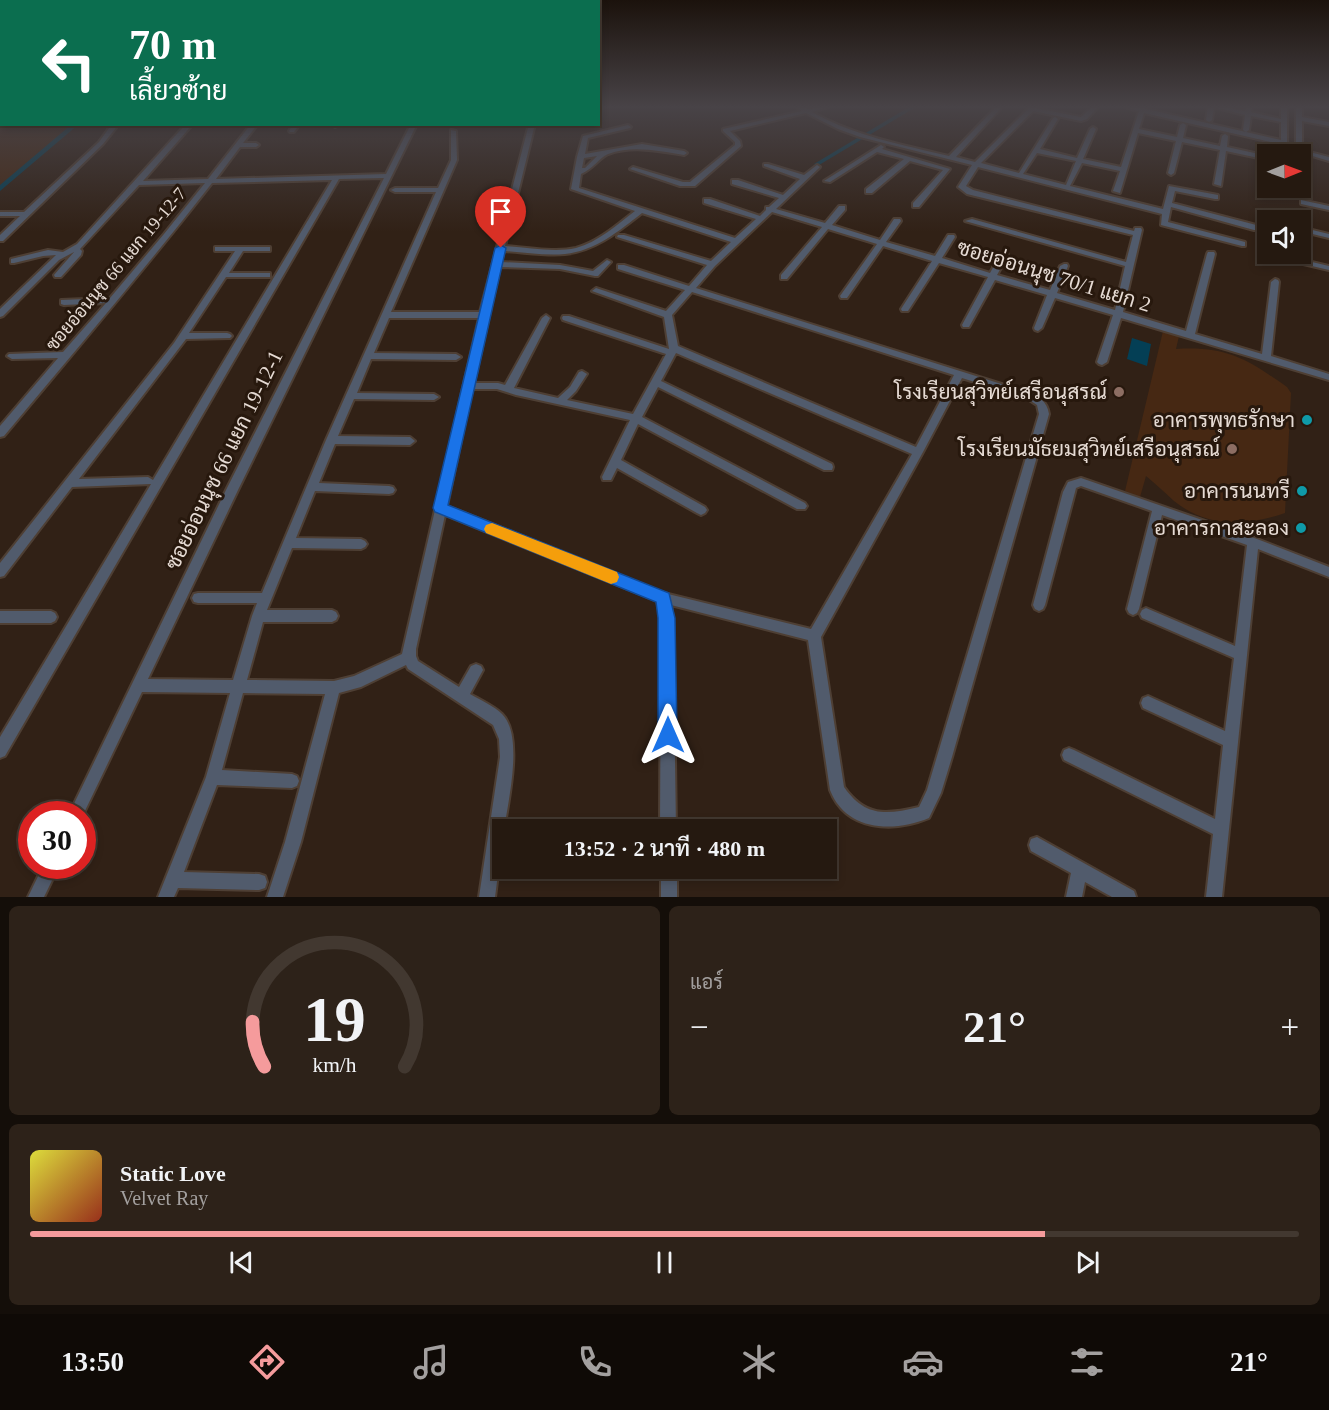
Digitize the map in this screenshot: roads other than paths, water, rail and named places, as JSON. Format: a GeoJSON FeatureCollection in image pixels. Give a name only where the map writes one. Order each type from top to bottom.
{"type":"FeatureCollection","features":[{"type":"Feature","properties":{"kind":"street"},"geometry":{"type":"LineString","coordinates":[[0,239],[94,149]]}},
{"type":"Feature","properties":{"kind":"street"},"geometry":{"type":"LineString","coordinates":[[14,261],[24,261],[35,253],[63,254],[75,250],[167,149]]}},
{"type":"Feature","properties":{"kind":"street","name":"ซอยอ่อนนุช 66 แยก 19-12-7"},"geometry":{"type":"LineString","coordinates":[[0,433],[113,300],[236,149]]}},
{"type":"Feature","properties":{"kind":"street","name":"ซอยอ่อนนุช 66 แยก 19-12-1"},"geometry":{"type":"LineString","coordinates":[[82,801],[232,490],[402,149]]}},
{"type":"Feature","properties":{"kind":"street"},"geometry":{"type":"LineString","coordinates":[[166,897],[213,777],[258,616],[331,440],[454,160],[454,149]]}},
{"type":"Feature","properties":{"kind":"street"},"geometry":{"type":"LineString","coordinates":[[487,897],[507,757],[506,739],[498,720],[421,672],[412,665],[409,657],[484,315],[526,149]]}},
{"type":"Feature","properties":{"kind":"street"},"geometry":{"type":"LineString","coordinates":[[583,149],[574,187],[578,190],[736,241]]}},
{"type":"Feature","properties":{"kind":"street"},"geometry":{"type":"LineString","coordinates":[[580,157],[625,149]]}},
{"type":"Feature","properties":{"kind":"street"},"geometry":{"type":"LineString","coordinates":[[659,149],[684,153]]}},
{"type":"Feature","properties":{"kind":"street"},"geometry":{"type":"LineString","coordinates":[[633,169],[683,184],[695,183],[735,149]]}},
{"type":"Feature","properties":{"kind":"street"},"geometry":{"type":"LineString","coordinates":[[917,149],[1257,228]]}},
{"type":"Feature","properties":{"kind":"street"},"geometry":{"type":"LineString","coordinates":[[940,167],[958,149]]}},
{"type":"Feature","properties":{"kind":"street"},"geometry":{"type":"LineString","coordinates":[[991,149],[976,164],[963,185],[966,190],[1138,232],[1118,314],[1102,362]]}},
{"type":"Feature","properties":{"kind":"street"},"geometry":{"type":"LineString","coordinates":[[1069,184],[1083,149]]}},
{"type":"Feature","properties":{"kind":"street"},"geometry":{"type":"LineString","coordinates":[[1117,191],[1129,149]]}},
{"type":"Feature","properties":{"kind":"street"},"geometry":{"type":"LineString","coordinates":[[1171,173],[1177,149]]}},
{"type":"Feature","properties":{"kind":"street"},"geometry":{"type":"LineString","coordinates":[[1218,184],[1223,149],[1257,156]]}},
{"type":"Feature","properties":{"kind":"street"},"geometry":{"type":"LineString","coordinates":[[1299,149],[1299,151],[1329,159]]}},
{"type":"Feature","properties":{"kind":"street"},"geometry":{"type":"LineString","coordinates":[[828,181],[877,150],[947,169],[916,205]]}},
{"type":"Feature","properties":{"kind":"street"},"geometry":{"type":"LineString","coordinates":[[1022,172],[1035,150],[1123,170]]}},
{"type":"Feature","properties":{"kind":"street"},"geometry":{"type":"LineString","coordinates":[[577,173],[586,169],[606,152]]}},
{"type":"Feature","properties":{"kind":"street"},"geometry":{"type":"LineString","coordinates":[[869,191],[909,159]]}},
{"type":"Feature","properties":{"kind":"street"},"geometry":{"type":"LineString","coordinates":[[766,165],[805,178]]}},
{"type":"Feature","properties":{"kind":"street"},"geometry":{"type":"LineString","coordinates":[[607,477],[673,350],[668,315],[712,264],[817,167]]}},
{"type":"Feature","properties":{"kind":"street"},"geometry":{"type":"LineString","coordinates":[[136,183],[389,176]]}},
{"type":"Feature","properties":{"kind":"street"},"geometry":{"type":"LineString","coordinates":[[0,751],[336,177]]}},
{"type":"Feature","properties":{"kind":"street"},"geometry":{"type":"LineString","coordinates":[[735,182],[783,197]]}},
{"type":"Feature","properties":{"kind":"street"},"geometry":{"type":"LineString","coordinates":[[1215,197],[1172,188],[1164,223],[1242,244]]}},
{"type":"Feature","properties":{"kind":"street"},"geometry":{"type":"LineString","coordinates":[[395,190],[440,190]]}},
{"type":"Feature","properties":{"kind":"street"},"geometry":{"type":"LineString","coordinates":[[707,201],[760,218]]}},
{"type":"Feature","properties":{"kind":"street"},"geometry":{"type":"LineString","coordinates":[[1304,202],[1329,208]]}},
{"type":"Feature","properties":{"kind":"street"},"geometry":{"type":"LineString","coordinates":[[783,277],[842,208]]}},
{"type":"Feature","properties":{"kind":"street","name":"ซอยอ่อนนุช 70/1 แยก 2"},"geometry":{"type":"LineString","coordinates":[[769,209],[1329,377]]}},
{"type":"Feature","properties":{"kind":"street"},"geometry":{"type":"LineString","coordinates":[[501,248],[565,251],[579,249],[619,228],[641,210]]}},
{"type":"Feature","properties":{"kind":"street"},"geometry":{"type":"LineString","coordinates":[[0,214],[26,214]]}},
{"type":"Feature","properties":{"kind":"street"},"geometry":{"type":"LineString","coordinates":[[844,296],[897,221]]}},
{"type":"Feature","properties":{"kind":"street"},"geometry":{"type":"LineString","coordinates":[[969,221],[1130,265]]}},
{"type":"Feature","properties":{"kind":"street"},"geometry":{"type":"LineString","coordinates":[[1311,232],[1329,236]]}},
{"type":"Feature","properties":{"kind":"street"},"geometry":{"type":"LineString","coordinates":[[621,237],[712,264]]}},
{"type":"Feature","properties":{"kind":"street"},"geometry":{"type":"LineString","coordinates":[[905,309],[951,237]]}},
{"type":"Feature","properties":{"kind":"street"},"geometry":{"type":"LineString","coordinates":[[218,249],[267,249]]}},
{"type":"Feature","properties":{"kind":"street"},"geometry":{"type":"LineString","coordinates":[[0,572],[183,336],[241,249]]}},
{"type":"Feature","properties":{"kind":"street"},"geometry":{"type":"LineString","coordinates":[[58,275],[77,255],[78,251],[75,250]]}},
{"type":"Feature","properties":{"kind":"street"},"geometry":{"type":"LineString","coordinates":[[0,314],[63,254]]}},
{"type":"Feature","properties":{"kind":"street"},"geometry":{"type":"LineString","coordinates":[[1190,335],[1211,254]]}},
{"type":"Feature","properties":{"kind":"street"},"geometry":{"type":"LineString","coordinates":[[966,325],[1004,255]]}},
{"type":"Feature","properties":{"kind":"street"},"geometry":{"type":"LineString","coordinates":[[497,264],[560,267],[595,274],[608,262]]}},
{"type":"Feature","properties":{"kind":"street"},"geometry":{"type":"LineString","coordinates":[[1311,263],[1329,268]]}},
{"type":"Feature","properties":{"kind":"street"},"geometry":{"type":"LineString","coordinates":[[1038,328],[1064,266]]}},
{"type":"Feature","properties":{"kind":"street"},"geometry":{"type":"LineString","coordinates":[[621,267],[690,288],[959,374],[1034,398],[1044,407],[1044,414],[934,793],[924,813],[893,821],[864,817],[846,806],[837,789],[814,636],[918,452],[959,374]]}},
{"type":"Feature","properties":{"kind":"street"},"geometry":{"type":"LineString","coordinates":[[224,275],[267,275]]}},
{"type":"Feature","properties":{"kind":"street"},"geometry":{"type":"LineString","coordinates":[[1266,358],[1275,282]]}},
{"type":"Feature","properties":{"kind":"street"},"geometry":{"type":"LineString","coordinates":[[596,291],[668,315]]}},
{"type":"Feature","properties":{"kind":"street"},"geometry":{"type":"LineString","coordinates":[[64,302],[113,300]]}},
{"type":"Feature","properties":{"kind":"street"},"geometry":{"type":"LineString","coordinates":[[386,315],[484,315]]}},
{"type":"Feature","properties":{"kind":"street"},"geometry":{"type":"LineString","coordinates":[[508,389],[546,318]]}},
{"type":"Feature","properties":{"kind":"street"},"geometry":{"type":"LineString","coordinates":[[566,318],[673,350],[918,452]]}},
{"type":"Feature","properties":{"kind":"street"},"geometry":{"type":"LineString","coordinates":[[183,336],[228,336]]}},
{"type":"Feature","properties":{"kind":"street"},"geometry":{"type":"LineString","coordinates":[[12,356],[66,355]]}},
{"type":"Feature","properties":{"kind":"street"},"geometry":{"type":"LineString","coordinates":[[368,356],[456,357]]}},
{"type":"Feature","properties":{"kind":"street"},"geometry":{"type":"LineString","coordinates":[[561,400],[573,389],[582,374]]}},
{"type":"Feature","properties":{"kind":"street"},"geometry":{"type":"LineString","coordinates":[[655,382],[828,467]]}},
{"type":"Feature","properties":{"kind":"street"},"geometry":{"type":"LineString","coordinates":[[469,386],[498,386],[636,418],[801,506]]}},
{"type":"Feature","properties":{"kind":"street"},"geometry":{"type":"LineString","coordinates":[[351,396],[434,397]]}},
{"type":"Feature","properties":{"kind":"street"},"geometry":{"type":"LineString","coordinates":[[331,440],[410,441]]}},
{"type":"Feature","properties":{"kind":"street"},"geometry":{"type":"LineString","coordinates":[[615,462],[701,510]]}},
{"type":"Feature","properties":{"kind":"street"},"geometry":{"type":"LineString","coordinates":[[69,483],[148,481]]}},
{"type":"Feature","properties":{"kind":"street"},"geometry":{"type":"LineString","coordinates":[[1039,605],[1072,485],[1081,482],[1329,572]]}},
{"type":"Feature","properties":{"kind":"street"},"geometry":{"type":"LineString","coordinates":[[312,487],[389,490]]}},
{"type":"Feature","properties":{"kind":"street"},"geometry":{"type":"LineString","coordinates":[[440,508],[663,598],[814,636]]}},
{"type":"Feature","properties":{"kind":"street"},"geometry":{"type":"LineString","coordinates":[[1133,609],[1158,509]]}},
{"type":"Feature","properties":{"kind":"street"},"geometry":{"type":"LineString","coordinates":[[288,543],[361,544]]}},
{"type":"Feature","properties":{"kind":"street"},"geometry":{"type":"LineString","coordinates":[[1214,897],[1253,543]]}},
{"type":"Feature","properties":{"kind":"street"},"geometry":{"type":"LineString","coordinates":[[198,598],[266,598]]}},
{"type":"Feature","properties":{"kind":"street"},"geometry":{"type":"LineString","coordinates":[[663,598],[667,618],[668,819]]}},
{"type":"Feature","properties":{"kind":"street"},"geometry":{"type":"LineString","coordinates":[[1146,614],[1241,655]]}},
{"type":"Feature","properties":{"kind":"street"},"geometry":{"type":"LineString","coordinates":[[258,616],[332,616]]}},
{"type":"Feature","properties":{"kind":"street"},"geometry":{"type":"LineString","coordinates":[[0,617],[51,617]]}},
{"type":"Feature","properties":{"kind":"street"},"geometry":{"type":"LineString","coordinates":[[139,686],[334,688],[356,682],[409,657]]}},
{"type":"Feature","properties":{"kind":"street"},"geometry":{"type":"LineString","coordinates":[[460,697],[476,670]]}},
{"type":"Feature","properties":{"kind":"street"},"geometry":{"type":"LineString","coordinates":[[275,897],[293,842],[334,688]]}},
{"type":"Feature","properties":{"kind":"street"},"geometry":{"type":"LineString","coordinates":[[1148,703],[1232,742]]}},
{"type":"Feature","properties":{"kind":"street"},"geometry":{"type":"LineString","coordinates":[[1069,755],[1221,830]]}},
{"type":"Feature","properties":{"kind":"street"},"geometry":{"type":"LineString","coordinates":[[213,777],[292,781]]}},
{"type":"Feature","properties":{"kind":"street"},"geometry":{"type":"LineString","coordinates":[[1037,845],[1128,897]]}},
{"type":"Feature","properties":{"kind":"street"},"geometry":{"type":"LineString","coordinates":[[1074,897],[1080,870]]}},
{"type":"Feature","properties":{"kind":"street"},"geometry":{"type":"LineString","coordinates":[[36,897],[45,879]]}},
{"type":"Feature","properties":{"kind":"street"},"geometry":{"type":"LineString","coordinates":[[669,879],[669,897]]}},
{"type":"Feature","properties":{"kind":"street"},"geometry":{"type":"LineString","coordinates":[[173,880],[259,882]]}},
{"type":"Feature","properties":{"kind":"water"},"geometry":{"type":"Polygon","coordinates":[[[1132,338],[1151,344],[1147,366],[1127,359],[1132,338]]]}},
{"type":"Feature","properties":{"kind":"waterway"},"geometry":{"type":"LineString","coordinates":[[0,189],[47,149]]}},
{"type":"Feature","properties":{"kind":"waterway"},"geometry":{"type":"LineString","coordinates":[[817,164],[842,149]]}},
{"type":"Feature","properties":{"kind":"place","name":"โรงเรียนสุวิทย์เสรีอนุสรณ์"},"geometry":{"type":"Point","coordinates":[1119,392]}},
{"type":"Feature","properties":{"kind":"place","name":"อาคารพุทธรักษา"},"geometry":{"type":"Point","coordinates":[1307,420]}},
{"type":"Feature","properties":{"kind":"place","name":"โรงเรียนมัธยมสุวิทย์เสรีอนุสรณ์"},"geometry":{"type":"Point","coordinates":[1232,449]}},
{"type":"Feature","properties":{"kind":"place","name":"อาคารนนทรี"},"geometry":{"type":"Point","coordinates":[1302,491]}},
{"type":"Feature","properties":{"kind":"place","name":"อาคารกาสะลอง"},"geometry":{"type":"Point","coordinates":[1301,528]}}]}
